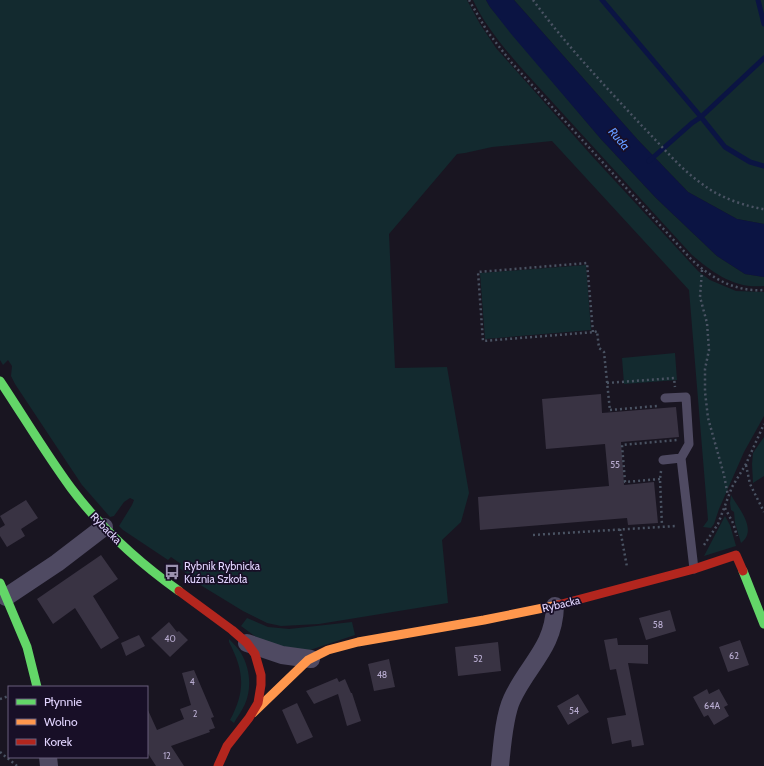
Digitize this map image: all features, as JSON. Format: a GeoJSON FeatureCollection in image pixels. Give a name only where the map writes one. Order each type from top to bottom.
{"type":"FeatureCollection","features":[{"type":"Feature","properties":{"kind":"street","name":"Rybacka"},"geometry":{"type":"LineString","coordinates":[[0,381],[71,488],[104,527],[153,573],[232,630],[247,643],[255,654],[261,675],[258,703],[253,713]]}},
{"type":"Feature","properties":{"kind":"street"},"geometry":{"type":"LineString","coordinates":[[37,686],[28,648],[3,590],[57,563],[104,527]]}},
{"type":"Feature","properties":{"kind":"street","name":"Rybacka"},"geometry":{"type":"LineString","coordinates":[[253,713],[311,659],[328,650],[342,646],[555,606],[694,569],[736,555]]}},
{"type":"Feature","properties":{"kind":"street"},"geometry":{"type":"LineString","coordinates":[[736,555],[764,624]]}},
{"type":"Feature","properties":{"kind":"street"},"geometry":{"type":"LineString","coordinates":[[500,766],[507,714],[511,701],[550,637],[554,626],[555,606]]}},
{"type":"Feature","properties":{"kind":"street","name":"Rybacka"},"geometry":{"type":"LineString","coordinates":[[247,643],[282,655],[311,659]]}},
{"type":"Feature","properties":{"kind":"street"},"geometry":{"type":"LineString","coordinates":[[218,766],[227,746],[253,713]]}},
{"type":"Feature","properties":{"kind":"lane"},"geometry":{"type":"LineString","coordinates":[[665,398],[686,397],[689,444],[681,458],[694,569]]}},
{"type":"Feature","properties":{"kind":"lane"},"geometry":{"type":"LineString","coordinates":[[663,460],[681,458]]}},
{"type":"Feature","properties":{"kind":"path"},"geometry":{"type":"LineString","coordinates":[[469,0],[487,31],[511,62],[702,270],[727,284],[738,288],[764,290]]}},
{"type":"Feature","properties":{"kind":"path"},"geometry":{"type":"LineString","coordinates":[[533,0],[552,27],[626,109],[688,173],[706,187],[749,207],[764,209]]}},
{"type":"Feature","properties":{"kind":"path"},"geometry":{"type":"LineString","coordinates":[[593,332],[587,263],[478,272],[483,341],[593,332],[597,331],[599,348],[604,352],[610,410],[657,406]]}},
{"type":"Feature","properties":{"kind":"path"},"geometry":{"type":"LineString","coordinates":[[702,270],[700,297],[707,323],[708,350],[705,369],[705,392],[708,418],[724,475],[728,496]]}},
{"type":"Feature","properties":{"kind":"path"},"geometry":{"type":"LineString","coordinates":[[608,383],[674,378],[676,397]]}},
{"type":"Feature","properties":{"kind":"path"},"geometry":{"type":"LineString","coordinates":[[694,569],[699,552],[718,524],[725,508],[728,496],[746,464],[754,443],[764,424]]}},
{"type":"Feature","properties":{"kind":"path"},"geometry":{"type":"LineString","coordinates":[[662,526],[660,479],[625,482],[622,445],[688,439]]}},
{"type":"Feature","properties":{"kind":"path"},"geometry":{"type":"LineString","coordinates":[[746,464],[750,484],[764,512]]}},
{"type":"Feature","properties":{"kind":"path"},"geometry":{"type":"LineString","coordinates":[[725,508],[733,523],[739,545],[736,555]]}},
{"type":"Feature","properties":{"kind":"path"},"geometry":{"type":"LineString","coordinates":[[533,535],[662,526],[689,526]]}},
{"type":"Feature","properties":{"kind":"path"},"geometry":{"type":"LineString","coordinates":[[620,529],[627,567]]}},
{"type":"Feature","properties":{"kind":"path"},"geometry":{"type":"LineString","coordinates":[[0,752],[17,766]]}},
{"type":"Feature","properties":{"kind":"green space"},"geometry":{"type":"Polygon","coordinates":[[[0,0],[467,0],[480,24],[496,48],[592,156],[698,271],[710,280],[736,291],[764,292],[764,416],[744,452],[714,524],[711,528],[703,527],[708,520],[689,290],[552,141],[492,147],[457,154],[389,234],[395,368],[447,367],[469,493],[461,522],[442,540],[448,603],[319,624],[281,626],[267,623],[243,611],[202,586],[179,568],[181,564],[171,557],[168,560],[123,530],[119,526],[134,500],[130,498],[124,502],[114,516],[110,517],[82,485],[15,384],[11,376],[12,366],[8,360],[3,365],[0,360],[0,0]]]}},
{"type":"Feature","properties":{"kind":"green space"},"geometry":{"type":"Polygon","coordinates":[[[473,0],[486,0],[490,7],[600,138],[656,198],[717,256],[745,274],[764,277],[764,286],[743,285],[734,282],[716,274],[692,255],[517,63],[489,28],[473,0]]]}},
{"type":"Feature","properties":{"kind":"green space"},"geometry":{"type":"Polygon","coordinates":[[[514,0],[764,0],[764,224],[737,219],[688,192],[637,139],[514,0]]]}},
{"type":"Feature","properties":{"kind":"green space"},"geometry":{"type":"Polygon","coordinates":[[[586,265],[591,330],[485,339],[480,273],[586,265]]]}},
{"type":"Feature","properties":{"kind":"green space"},"geometry":{"type":"Polygon","coordinates":[[[675,353],[677,380],[624,384],[622,358],[675,353]]]}},
{"type":"Feature","properties":{"kind":"green space"},"geometry":{"type":"Polygon","coordinates":[[[764,437],[764,476],[753,483],[753,453],[764,437]]]}},
{"type":"Feature","properties":{"kind":"green space"},"geometry":{"type":"Polygon","coordinates":[[[731,495],[742,513],[747,526],[748,532],[746,538],[741,543],[735,523],[734,512],[731,510],[731,495]]]}},
{"type":"Feature","properties":{"kind":"green space"},"geometry":{"type":"Polygon","coordinates":[[[725,516],[730,525],[736,546],[704,556],[725,516]]]}},
{"type":"Feature","properties":{"kind":"green space"},"geometry":{"type":"Polygon","coordinates":[[[247,618],[268,627],[289,629],[352,622],[355,635],[304,652],[263,642],[241,626],[247,618]]]}},
{"type":"Feature","properties":{"kind":"green space"},"geometry":{"type":"Polygon","coordinates":[[[229,639],[241,653],[249,678],[249,691],[244,707],[234,723],[230,720],[239,699],[241,681],[238,662],[229,639]]]}},
{"type":"Feature","properties":{"kind":"water","name":"Ruda"},"geometry":{"type":"Polygon","coordinates":[[[486,0],[514,0],[637,139],[688,192],[737,219],[764,224],[764,277],[745,274],[717,256],[656,198],[600,138],[512,35],[486,0]]]}},
{"type":"Feature","properties":{"kind":"building"},"geometry":{"type":"Polygon","coordinates":[[[601,394],[602,413],[676,407],[679,437],[621,442],[624,485],[654,482],[658,523],[628,525],[627,518],[480,530],[478,497],[609,486],[605,444],[546,449],[542,399],[601,394]]]}},
{"type":"Feature","properties":{"kind":"building"},"geometry":{"type":"Polygon","coordinates":[[[26,500],[38,518],[21,529],[25,536],[7,547],[0,536],[0,528],[5,525],[0,516],[26,500]]]}},
{"type":"Feature","properties":{"kind":"building"},"geometry":{"type":"Polygon","coordinates":[[[101,555],[118,579],[93,596],[119,638],[101,649],[75,608],[53,624],[37,599],[101,555]]]}},
{"type":"Feature","properties":{"kind":"building"},"geometry":{"type":"Polygon","coordinates":[[[670,610],[676,631],[646,640],[639,618],[670,610]]]}},
{"type":"Feature","properties":{"kind":"building"},"geometry":{"type":"Polygon","coordinates":[[[169,622],[177,632],[179,631],[188,640],[170,657],[151,638],[169,622]]]}},
{"type":"Feature","properties":{"kind":"building"},"geometry":{"type":"Polygon","coordinates":[[[139,635],[145,646],[126,656],[121,643],[139,635]]]}},
{"type":"Feature","properties":{"kind":"building"},"geometry":{"type":"Polygon","coordinates":[[[617,638],[618,645],[648,645],[648,664],[628,663],[644,745],[632,747],[631,740],[612,744],[607,718],[626,715],[616,669],[610,670],[604,640],[617,638]]]}},
{"type":"Feature","properties":{"kind":"building"},"geometry":{"type":"Polygon","coordinates":[[[740,640],[749,665],[728,672],[719,647],[740,640]]]}},
{"type":"Feature","properties":{"kind":"building"},"geometry":{"type":"Polygon","coordinates":[[[498,642],[501,671],[458,676],[455,647],[498,642]]]}},
{"type":"Feature","properties":{"kind":"building"},"geometry":{"type":"Polygon","coordinates":[[[389,659],[395,687],[374,691],[368,664],[389,659]]]}},
{"type":"Feature","properties":{"kind":"building"},"geometry":{"type":"Polygon","coordinates":[[[194,670],[214,717],[211,718],[215,728],[209,730],[210,732],[171,746],[184,766],[156,766],[148,754],[148,710],[157,730],[184,719],[180,709],[191,705],[182,673],[194,670]]]}},
{"type":"Feature","properties":{"kind":"building"},"geometry":{"type":"Polygon","coordinates":[[[337,678],[339,682],[345,679],[352,693],[361,721],[347,726],[338,694],[314,704],[306,691],[337,678]]]}},
{"type":"Feature","properties":{"kind":"building"},"geometry":{"type":"Polygon","coordinates":[[[707,689],[709,694],[719,689],[728,705],[724,707],[729,716],[714,725],[708,715],[704,717],[693,697],[707,689]]]}},
{"type":"Feature","properties":{"kind":"building"},"geometry":{"type":"Polygon","coordinates":[[[578,694],[589,712],[568,725],[557,706],[578,694]]]}},
{"type":"Feature","properties":{"kind":"building"},"geometry":{"type":"Polygon","coordinates":[[[297,703],[313,737],[297,744],[282,710],[297,703]]]}},
{"type":"Feature","properties":{"kind":"waterway"},"geometry":{"type":"LineString","coordinates":[[602,0],[725,147],[750,162],[764,166]]}},
{"type":"Feature","properties":{"kind":"waterway"},"geometry":{"type":"LineString","coordinates":[[758,0],[764,24]]}},
{"type":"Feature","properties":{"kind":"waterway"},"geometry":{"type":"LineString","coordinates":[[649,161],[692,123],[701,117],[764,58]]}},
{"type":"Feature","properties":{"kind":"traffic: fast"},"geometry":{"type":"LineString","coordinates":[[0,381],[53,462],[83,503],[121,544],[179,591]]}},
{"type":"Feature","properties":{"kind":"traffic: fast"},"geometry":{"type":"LineString","coordinates":[[743,571],[764,624]]}},
{"type":"Feature","properties":{"kind":"traffic: fast"},"geometry":{"type":"LineString","coordinates":[[0,583],[27,647],[37,686]]}},
{"type":"Feature","properties":{"kind":"traffic: slow"},"geometry":{"type":"LineString","coordinates":[[253,713],[308,660],[328,650],[358,642],[484,620],[558,605]]}},
{"type":"Feature","properties":{"kind":"traffic: jam"},"geometry":{"type":"LineString","coordinates":[[558,605],[694,569],[736,555],[743,571]]}},
{"type":"Feature","properties":{"kind":"traffic: jam"},"geometry":{"type":"LineString","coordinates":[[179,591],[232,630],[247,643],[255,654],[261,675],[258,703],[249,718],[227,746],[218,766]]}},
{"type":"Feature","properties":{"kind":"place","name":"Rybnik Rybnicka Kuźnia Szkoła"},"geometry":{"type":"Point","coordinates":[172,572]}}]}
